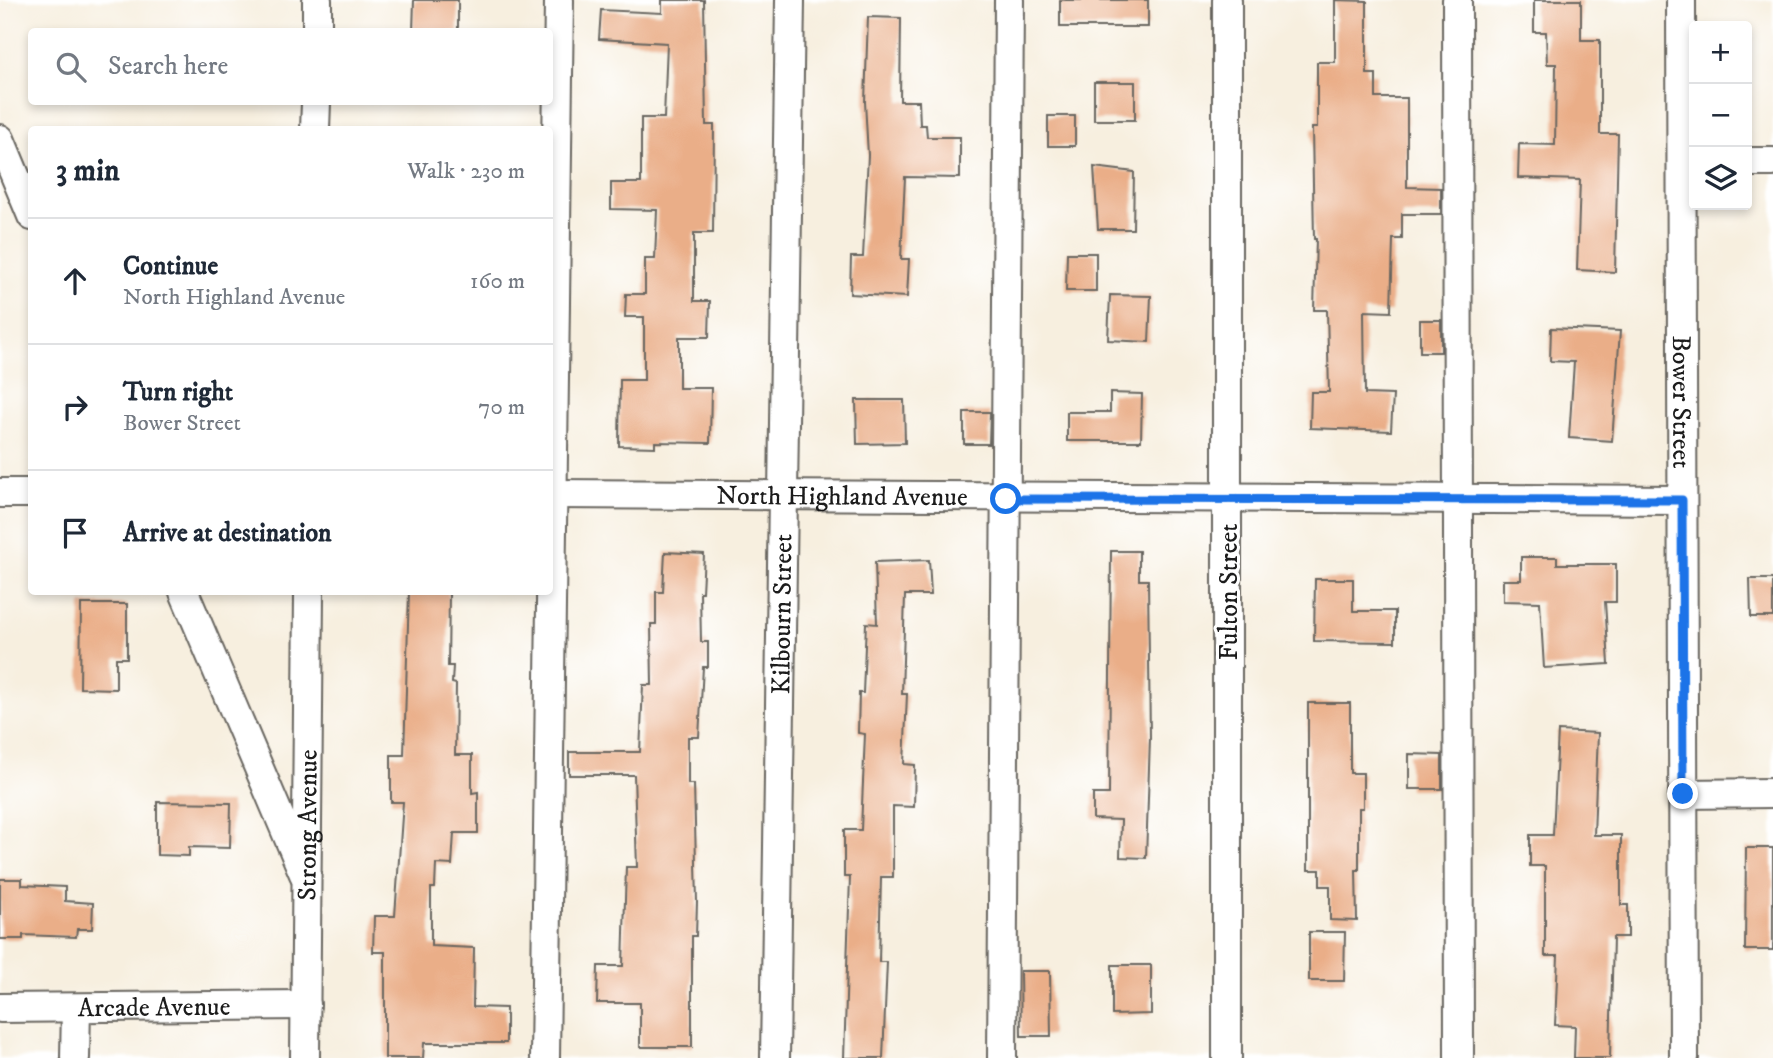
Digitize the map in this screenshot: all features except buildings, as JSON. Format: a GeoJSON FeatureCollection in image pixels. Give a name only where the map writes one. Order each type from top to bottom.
{"type":"FeatureCollection","features":[{"type":"Feature","properties":{"kind":"street"},"geometry":{"type":"LineString","coordinates":[[317,0],[317,28]]}},
{"type":"Feature","properties":{"kind":"street"},"geometry":{"type":"LineString","coordinates":[[553,329],[559,0]]}},
{"type":"Feature","properties":{"kind":"street","name":"Kilbourn Street"},"geometry":{"type":"LineString","coordinates":[[775,1058],[790,0]]}},
{"type":"Feature","properties":{"kind":"street"},"geometry":{"type":"LineString","coordinates":[[1002,1058],[1009,0]]}},
{"type":"Feature","properties":{"kind":"street","name":"Fulton Street"},"geometry":{"type":"LineString","coordinates":[[1227,0],[1227,1058]]}},
{"type":"Feature","properties":{"kind":"street"},"geometry":{"type":"LineString","coordinates":[[1457,0],[1459,1058]]}},
{"type":"Feature","properties":{"kind":"street","name":"Bower Street"},"geometry":{"type":"LineString","coordinates":[[1681,0],[1687,162],[1682,500],[1684,1058]]}},
{"type":"Feature","properties":{"kind":"street"},"geometry":{"type":"LineString","coordinates":[[315,126],[316,105]]}},
{"type":"Feature","properties":{"kind":"street"},"geometry":{"type":"LineString","coordinates":[[0,139],[28,206]]}},
{"type":"Feature","properties":{"kind":"street"},"geometry":{"type":"LineString","coordinates":[[1752,162],[1773,162]]}},
{"type":"Feature","properties":{"kind":"street"},"geometry":{"type":"LineString","coordinates":[[0,493],[28,493]]}},
{"type":"Feature","properties":{"kind":"street","name":"North Highland Avenue"},"geometry":{"type":"LineString","coordinates":[[553,494],[1006,499],[1682,500]]}},
{"type":"Feature","properties":{"kind":"street"},"geometry":{"type":"LineString","coordinates":[[185,595],[308,883]]}},
{"type":"Feature","properties":{"kind":"street","name":"Strong Avenue"},"geometry":{"type":"LineString","coordinates":[[305,1058],[309,595]]}},
{"type":"Feature","properties":{"kind":"street"},"geometry":{"type":"LineString","coordinates":[[545,1058],[549,595]]}},
{"type":"Feature","properties":{"kind":"street"},"geometry":{"type":"LineString","coordinates":[[1683,794],[1773,793]]}},
{"type":"Feature","properties":{"kind":"street","name":"Arcade Avenue"},"geometry":{"type":"LineString","coordinates":[[0,1008],[306,1006]]}},
{"type":"Feature","properties":{"kind":"street"},"geometry":{"type":"LineString","coordinates":[[75,1058],[76,1008]]}},
{"type":"Feature","properties":{"kind":"route"},"geometry":{"type":"LineString","coordinates":[[1006,499],[1682,500],[1683,794]]}}]}
